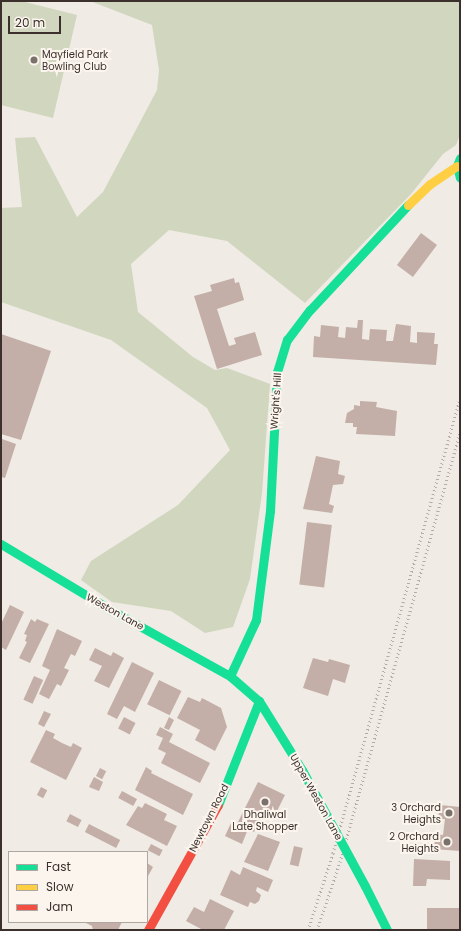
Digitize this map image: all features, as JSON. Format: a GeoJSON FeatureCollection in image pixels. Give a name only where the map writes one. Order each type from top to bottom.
{"type":"FeatureCollection","features":[{"type":"Feature","properties":{"kind":"street"},"geometry":{"type":"LineString","coordinates":[[458,162],[460,178]]}},
{"type":"Feature","properties":{"kind":"street","name":"Wright's Hill"},"geometry":{"type":"LineString","coordinates":[[230,676],[256,620],[270,511],[277,372],[287,340],[310,310],[389,224],[430,184],[458,162]]}},
{"type":"Feature","properties":{"kind":"street","name":"Weston Lane"},"geometry":{"type":"LineString","coordinates":[[1,544],[109,609],[230,676]]}},
{"type":"Feature","properties":{"kind":"street","name":"Upper Weston Lane"},"geometry":{"type":"LineString","coordinates":[[230,676],[259,701],[302,770],[366,886],[387,930]]}},
{"type":"Feature","properties":{"kind":"street","name":"Newtown Road"},"geometry":{"type":"LineString","coordinates":[[148,930],[218,804],[259,701]]}},
{"type":"Feature","properties":{"kind":"green space","name":"Mayfield Park Bowling Club"},"geometry":{"type":"Polygon","coordinates":[[[1,1],[21,1],[77,15],[53,118],[1,105],[1,1]]]}},
{"type":"Feature","properties":{"kind":"green space"},"geometry":{"type":"Polygon","coordinates":[[[90,1],[460,1],[460,135],[456,145],[443,154],[411,194],[305,303],[227,241],[169,230],[131,264],[138,312],[193,357],[215,370],[227,368],[270,384],[262,493],[250,579],[233,627],[205,633],[171,611],[112,602],[81,580],[91,561],[178,505],[230,450],[207,408],[111,340],[1,302],[1,208],[22,207],[15,138],[35,137],[77,217],[103,192],[157,90],[159,70],[152,25],[90,1]]]}},
{"type":"Feature","properties":{"kind":"building"},"geometry":{"type":"Polygon","coordinates":[[[421,233],[437,245],[413,277],[397,265],[421,233]]]}},
{"type":"Feature","properties":{"kind":"building"},"geometry":{"type":"Polygon","coordinates":[[[234,278],[235,283],[239,282],[244,300],[217,309],[229,346],[236,344],[234,338],[255,332],[262,355],[217,369],[194,296],[212,291],[210,285],[234,278]]]}},
{"type":"Feature","properties":{"kind":"building"},"geometry":{"type":"Polygon","coordinates":[[[358,320],[363,320],[362,339],[369,340],[370,329],[387,330],[386,341],[393,341],[396,324],[411,326],[410,342],[417,343],[417,332],[435,333],[434,344],[438,344],[436,365],[313,357],[314,336],[320,337],[321,325],[339,327],[338,337],[345,338],[346,327],[357,328],[358,320]]]}},
{"type":"Feature","properties":{"kind":"building"},"geometry":{"type":"Polygon","coordinates":[[[1,334],[51,351],[21,440],[1,434],[1,334]]]}},
{"type":"Feature","properties":{"kind":"building"},"geometry":{"type":"Polygon","coordinates":[[[360,401],[377,402],[376,407],[397,411],[395,436],[356,434],[357,427],[353,427],[353,423],[345,423],[347,413],[354,409],[354,405],[360,406],[360,401]]]}},
{"type":"Feature","properties":{"kind":"building"},"geometry":{"type":"Polygon","coordinates":[[[2,439],[16,444],[5,478],[1,477],[2,439]]]}},
{"type":"Feature","properties":{"kind":"building"},"geometry":{"type":"Polygon","coordinates":[[[316,456],[340,461],[338,474],[345,476],[343,484],[333,485],[329,504],[334,506],[332,513],[303,509],[316,456]]]}},
{"type":"Feature","properties":{"kind":"building"},"geometry":{"type":"Polygon","coordinates":[[[307,522],[332,525],[324,588],[299,585],[307,522]]]}},
{"type":"Feature","properties":{"kind":"building"},"geometry":{"type":"Polygon","coordinates":[[[10,605],[24,612],[6,650],[1,647],[1,624],[10,605]]]}},
{"type":"Feature","properties":{"kind":"building"},"geometry":{"type":"Polygon","coordinates":[[[31,619],[35,622],[37,619],[49,624],[30,663],[19,658],[27,642],[25,641],[27,635],[24,634],[31,619]]]}},
{"type":"Feature","properties":{"kind":"building"},"geometry":{"type":"Polygon","coordinates":[[[57,629],[82,641],[75,656],[71,654],[64,668],[69,670],[61,686],[57,684],[49,699],[39,694],[50,670],[42,666],[57,629]]]}},
{"type":"Feature","properties":{"kind":"building"},"geometry":{"type":"Polygon","coordinates":[[[95,648],[111,656],[113,652],[124,658],[109,688],[94,681],[102,666],[89,660],[95,648]]]}},
{"type":"Feature","properties":{"kind":"building"},"geometry":{"type":"Polygon","coordinates":[[[313,658],[328,662],[329,659],[350,665],[345,683],[333,679],[328,696],[303,688],[313,658]]]}},
{"type":"Feature","properties":{"kind":"building"},"geometry":{"type":"Polygon","coordinates":[[[132,662],[154,673],[135,712],[124,706],[117,719],[107,714],[132,662]]]}},
{"type":"Feature","properties":{"kind":"building"},"geometry":{"type":"Polygon","coordinates":[[[34,676],[43,680],[33,704],[23,700],[34,676]]]}},
{"type":"Feature","properties":{"kind":"building"},"geometry":{"type":"Polygon","coordinates":[[[159,680],[181,691],[170,715],[147,704],[159,680]]]}},
{"type":"Feature","properties":{"kind":"building"},"geometry":{"type":"Polygon","coordinates":[[[188,697],[200,702],[202,698],[221,708],[227,727],[215,751],[195,740],[200,730],[177,718],[188,697]]]}},
{"type":"Feature","properties":{"kind":"building"},"geometry":{"type":"Polygon","coordinates":[[[44,711],[51,714],[44,727],[38,724],[44,711]]]}},
{"type":"Feature","properties":{"kind":"building"},"geometry":{"type":"Polygon","coordinates":[[[124,717],[136,723],[130,734],[118,729],[124,717]]]}},
{"type":"Feature","properties":{"kind":"building"},"geometry":{"type":"Polygon","coordinates":[[[169,717],[174,720],[169,730],[164,728],[169,717]]]}},
{"type":"Feature","properties":{"kind":"building"},"geometry":{"type":"Polygon","coordinates":[[[160,727],[173,734],[169,742],[210,763],[200,783],[161,763],[166,753],[158,749],[163,738],[156,735],[160,727]]]}},
{"type":"Feature","properties":{"kind":"building"},"geometry":{"type":"Polygon","coordinates":[[[46,730],[55,734],[53,738],[62,743],[71,747],[73,743],[82,748],[66,780],[30,762],[46,730]]]}},
{"type":"Feature","properties":{"kind":"building"},"geometry":{"type":"Polygon","coordinates":[[[146,767],[152,771],[151,773],[193,794],[183,815],[135,790],[146,767]]]}},
{"type":"Feature","properties":{"kind":"building"},"geometry":{"type":"Polygon","coordinates":[[[100,768],[106,771],[102,779],[96,776],[100,768]]]}},
{"type":"Feature","properties":{"kind":"building"},"geometry":{"type":"Polygon","coordinates":[[[94,777],[103,782],[99,791],[89,787],[94,777]]]}},
{"type":"Feature","properties":{"kind":"building","name":"Dhaliwal Late Shopper"},"geometry":{"type":"Polygon","coordinates":[[[258,782],[285,795],[275,815],[264,810],[254,832],[248,829],[242,844],[225,836],[231,823],[246,829],[237,824],[258,782]]]}},
{"type":"Feature","properties":{"kind":"building"},"geometry":{"type":"Polygon","coordinates":[[[41,787],[47,790],[43,798],[37,795],[41,787]]]}},
{"type":"Feature","properties":{"kind":"building"},"geometry":{"type":"Polygon","coordinates":[[[122,791],[137,799],[133,806],[118,798],[122,791]]]}},
{"type":"Feature","properties":{"kind":"building"},"geometry":{"type":"Polygon","coordinates":[[[145,803],[167,814],[164,820],[177,826],[167,846],[126,825],[138,806],[142,808],[145,803]]]}},
{"type":"Feature","properties":{"kind":"building"},"geometry":{"type":"Polygon","coordinates":[[[440,805],[460,807],[460,851],[434,849],[435,834],[443,835],[445,819],[438,819],[440,805]]]}},
{"type":"Feature","properties":{"kind":"building"},"geometry":{"type":"Polygon","coordinates":[[[70,814],[82,820],[78,827],[66,821],[70,814]]]}},
{"type":"Feature","properties":{"kind":"building"},"geometry":{"type":"Polygon","coordinates":[[[89,824],[120,840],[116,848],[85,832],[89,824]]]}},
{"type":"Feature","properties":{"kind":"building"},"geometry":{"type":"Polygon","coordinates":[[[258,834],[280,842],[268,871],[244,862],[258,834]]]}},
{"type":"Feature","properties":{"kind":"building"},"geometry":{"type":"Polygon","coordinates":[[[151,844],[163,850],[159,856],[148,850],[151,844]]]}},
{"type":"Feature","properties":{"kind":"building"},"geometry":{"type":"Polygon","coordinates":[[[294,846],[303,848],[298,867],[290,865],[294,846]]]}},
{"type":"Feature","properties":{"kind":"building"},"geometry":{"type":"Polygon","coordinates":[[[414,859],[450,861],[450,880],[427,879],[426,886],[413,886],[414,859]]]}},
{"type":"Feature","properties":{"kind":"building"},"geometry":{"type":"Polygon","coordinates":[[[148,864],[153,867],[148,876],[148,864]]]}},
{"type":"Feature","properties":{"kind":"building"},"geometry":{"type":"Polygon","coordinates":[[[243,867],[273,880],[268,892],[257,887],[256,891],[261,895],[259,901],[255,904],[250,902],[248,907],[220,895],[231,870],[240,875],[243,867]]]}},
{"type":"Feature","properties":{"kind":"building"},"geometry":{"type":"Polygon","coordinates":[[[210,899],[234,911],[224,930],[203,930],[186,921],[194,907],[204,912],[210,899]]]}},
{"type":"Feature","properties":{"kind":"building"},"geometry":{"type":"Polygon","coordinates":[[[427,908],[459,908],[459,929],[427,929],[427,908]]]}},
{"type":"Feature","properties":{"kind":"building"},"geometry":{"type":"Polygon","coordinates":[[[86,923],[122,923],[118,930],[93,930],[92,926],[86,923]]]}},
{"type":"Feature","properties":{"kind":"railway"},"geometry":{"type":"LineString","coordinates":[[308,930],[333,853],[460,399]]}},
{"type":"Feature","properties":{"kind":"railway"},"geometry":{"type":"LineString","coordinates":[[317,930],[340,862],[460,433]]}},
{"type":"Feature","properties":{"kind":"traffic: fast"},"geometry":{"type":"LineString","coordinates":[[460,158],[457,166],[460,178]]}},
{"type":"Feature","properties":{"kind":"traffic: fast"},"geometry":{"type":"LineString","coordinates":[[230,676],[256,620],[270,511],[277,372],[287,340],[310,310],[408,205]]}},
{"type":"Feature","properties":{"kind":"traffic: fast"},"geometry":{"type":"LineString","coordinates":[[1,544],[109,609],[230,676],[259,701],[302,770]]}},
{"type":"Feature","properties":{"kind":"traffic: fast"},"geometry":{"type":"LineString","coordinates":[[218,805],[259,701]]}},
{"type":"Feature","properties":{"kind":"traffic: fast"},"geometry":{"type":"LineString","coordinates":[[302,770],[365,886]]}},
{"type":"Feature","properties":{"kind":"traffic: fast"},"geometry":{"type":"LineString","coordinates":[[365,886],[387,930]]}},
{"type":"Feature","properties":{"kind":"traffic: slow"},"geometry":{"type":"LineString","coordinates":[[408,205],[430,184],[457,166]]}},
{"type":"Feature","properties":{"kind":"traffic: jam"},"geometry":{"type":"LineString","coordinates":[[148,930],[218,805]]}},
{"type":"Feature","properties":{"kind":"place","name":"Mayfield Park Bowling Club"},"geometry":{"type":"Point","coordinates":[34,60]}},
{"type":"Feature","properties":{"kind":"place","name":"Dhaliwal Late Shopper"},"geometry":{"type":"Point","coordinates":[265,802]}},
{"type":"Feature","properties":{"kind":"place","name":"3 Orchard Heights"},"geometry":{"type":"Point","coordinates":[449,813]}},
{"type":"Feature","properties":{"kind":"place","name":"2 Orchard Heights"},"geometry":{"type":"Point","coordinates":[447,842]}}]}
